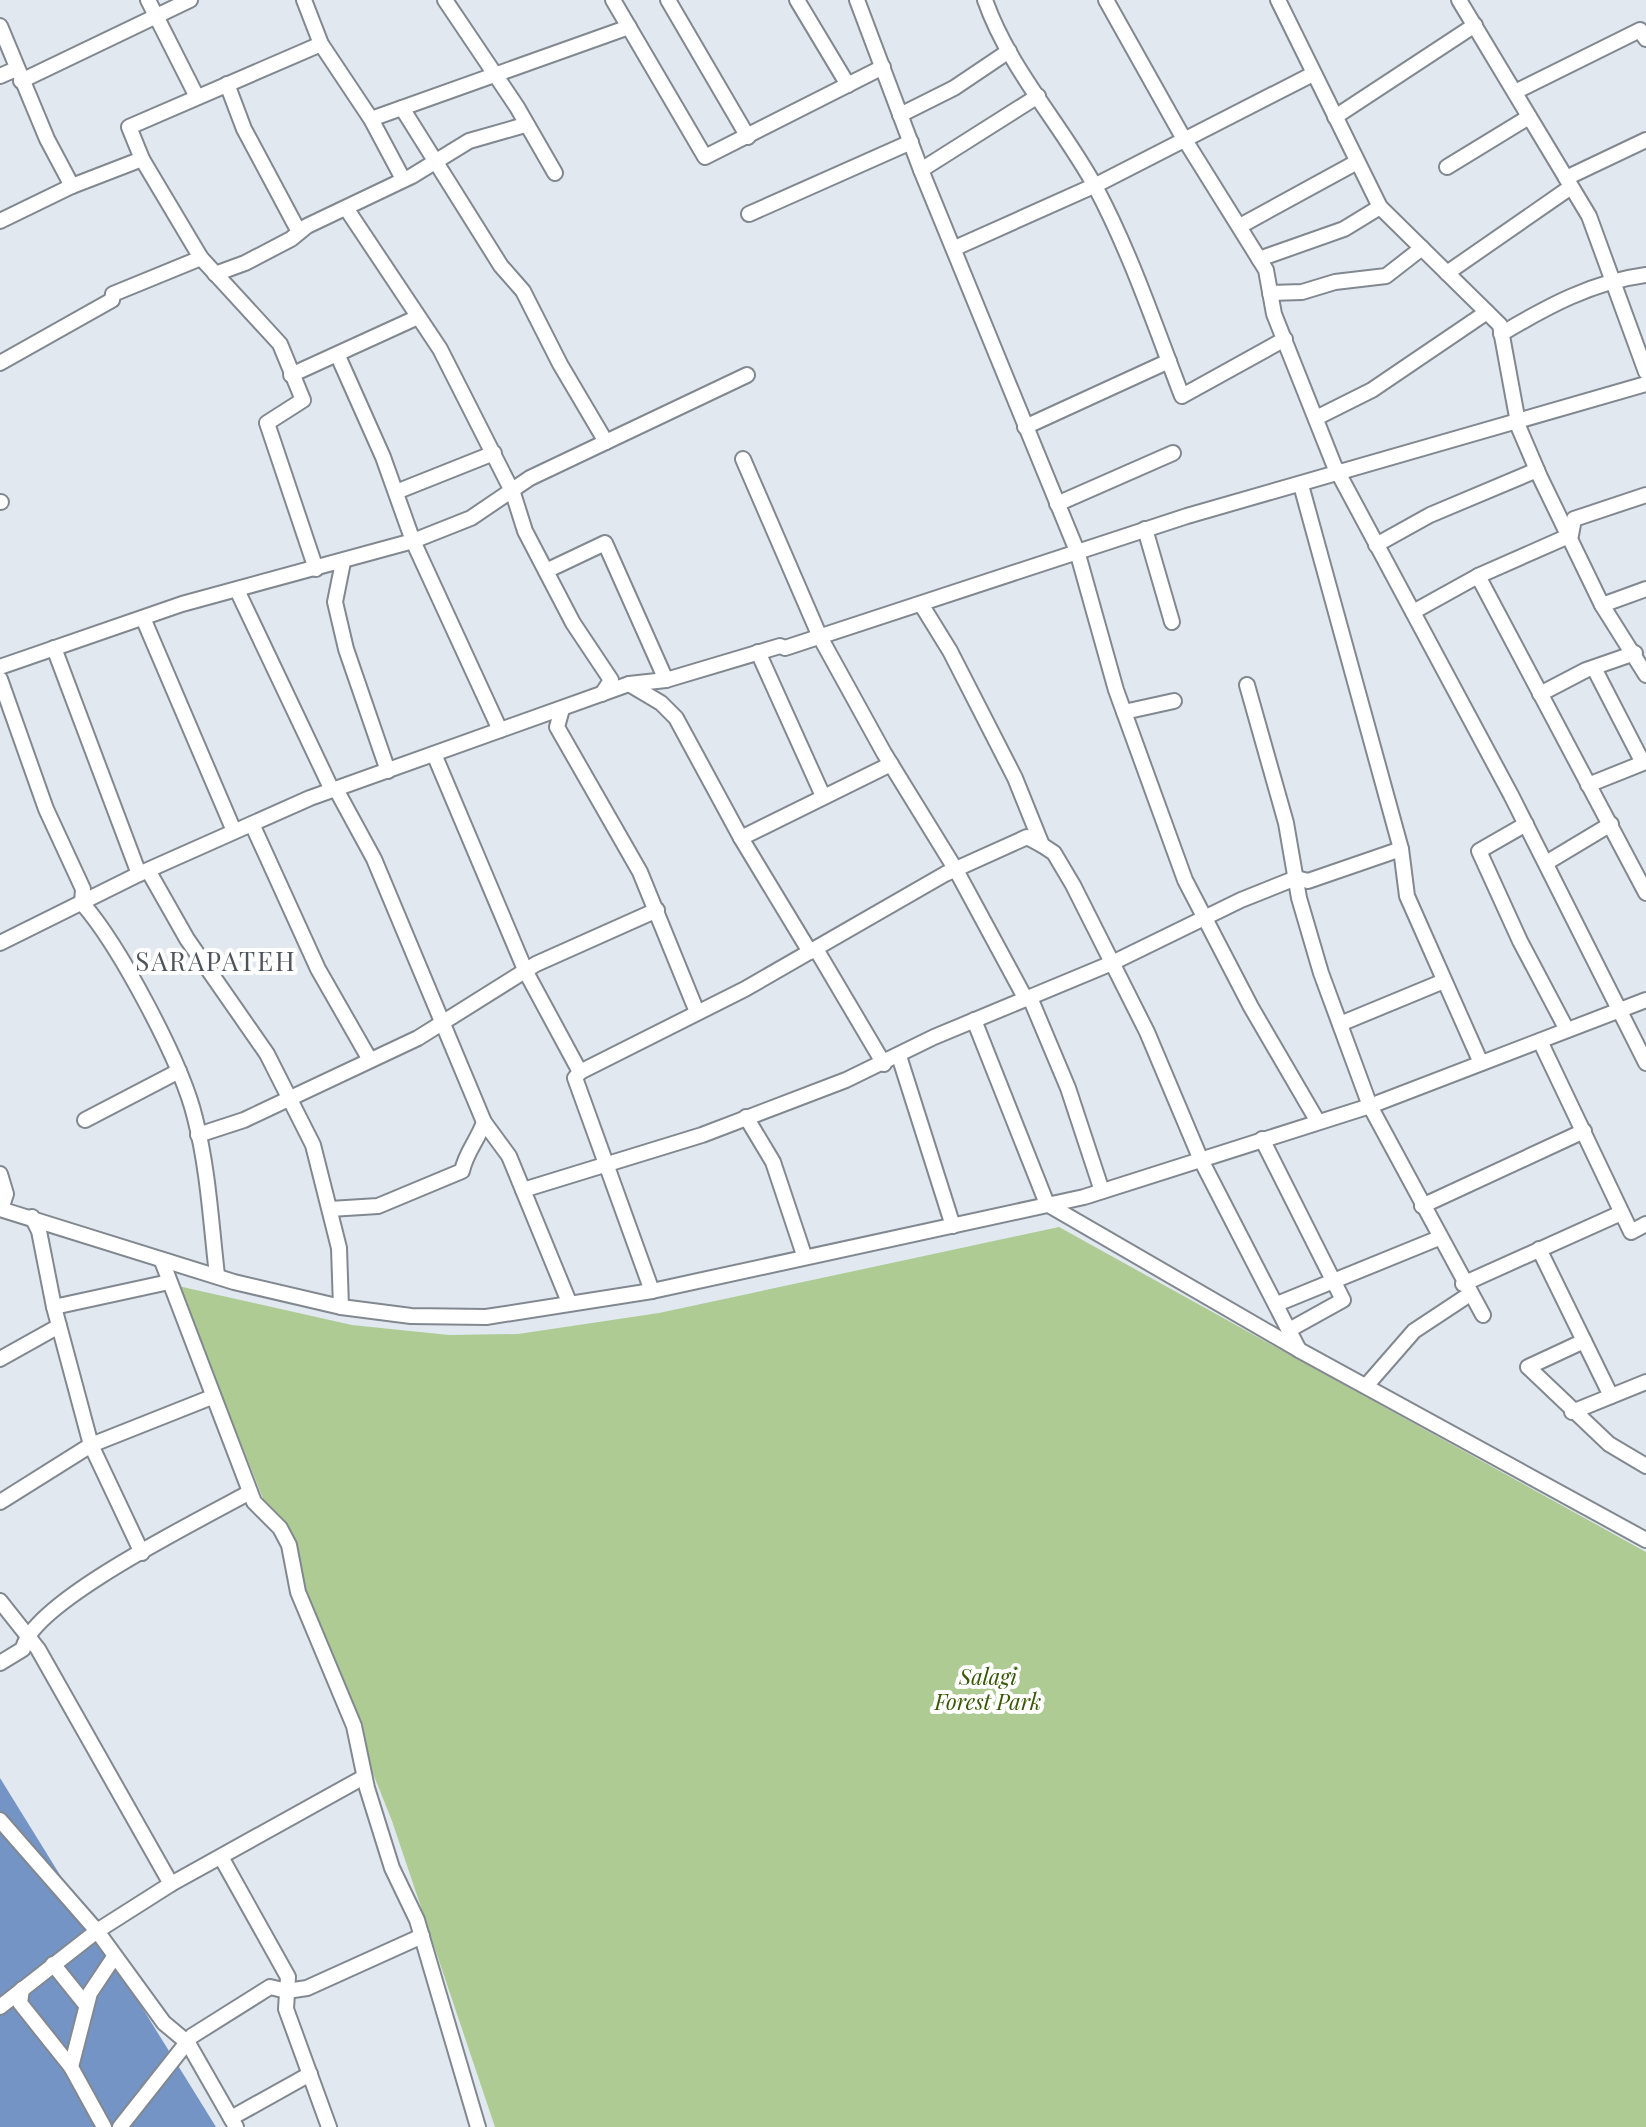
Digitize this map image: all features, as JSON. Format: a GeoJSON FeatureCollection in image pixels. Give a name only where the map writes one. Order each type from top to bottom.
{"type":"FeatureCollection","features":[{"type":"Feature","properties":{"kind":"street"},"geometry":{"type":"LineString","coordinates":[[148,0],[197,97]]}},
{"type":"Feature","properties":{"kind":"street"},"geometry":{"type":"LineString","coordinates":[[0,76],[18,75],[158,17],[190,0]]}},
{"type":"Feature","properties":{"kind":"street"},"geometry":{"type":"LineString","coordinates":[[304,0],[321,44],[371,119],[403,179]]}},
{"type":"Feature","properties":{"kind":"street"},"geometry":{"type":"LineString","coordinates":[[445,0],[462,31],[495,74],[555,173]]}},
{"type":"Feature","properties":{"kind":"street"},"geometry":{"type":"LineString","coordinates":[[613,0],[705,157],[883,67]]}},
{"type":"Feature","properties":{"kind":"street"},"geometry":{"type":"LineString","coordinates":[[668,0],[748,137]]}},
{"type":"Feature","properties":{"kind":"street"},"geometry":{"type":"LineString","coordinates":[[797,0],[848,85]]}},
{"type":"Feature","properties":{"kind":"street"},"geometry":{"type":"LineString","coordinates":[[857,0],[921,170],[1077,551],[1124,712],[1185,880],[1251,1007],[1318,1122]]}},
{"type":"Feature","properties":{"kind":"street"},"geometry":{"type":"LineString","coordinates":[[985,0],[1009,51],[1095,186],[1120,236],[1182,396],[1285,339]]}},
{"type":"Feature","properties":{"kind":"street"},"geometry":{"type":"LineString","coordinates":[[1106,0],[1185,140],[1266,270],[1285,339],[1339,474],[1526,824],[1646,1063]]}},
{"type":"Feature","properties":{"kind":"street"},"geometry":{"type":"LineString","coordinates":[[1278,0],[1380,207],[1500,325],[1518,421],[1537,470],[1571,535],[1602,605],[1646,674]]}},
{"type":"Feature","properties":{"kind":"street"},"geometry":{"type":"LineString","coordinates":[[1459,0],[1589,216],[1646,372]]}},
{"type":"Feature","properties":{"kind":"street"},"geometry":{"type":"LineString","coordinates":[[1335,117],[1475,25]]}},
{"type":"Feature","properties":{"kind":"street"},"geometry":{"type":"LineString","coordinates":[[0,26],[18,75],[72,186]]}},
{"type":"Feature","properties":{"kind":"street"},"geometry":{"type":"LineString","coordinates":[[371,119],[629,27]]}},
{"type":"Feature","properties":{"kind":"street"},"geometry":{"type":"LineString","coordinates":[[1515,92],[1640,30],[1646,39]]}},
{"type":"Feature","properties":{"kind":"street"},"geometry":{"type":"LineString","coordinates":[[316,569],[267,423],[303,400],[280,344],[201,258],[142,159],[129,127],[321,44]]}},
{"type":"Feature","properties":{"kind":"street"},"geometry":{"type":"LineString","coordinates":[[900,115],[954,88],[1009,51]]}},
{"type":"Feature","properties":{"kind":"street"},"geometry":{"type":"LineString","coordinates":[[955,248],[1095,186],[1313,74]]}},
{"type":"Feature","properties":{"kind":"street"},"geometry":{"type":"LineString","coordinates":[[227,84],[244,129],[299,232]]}},
{"type":"Feature","properties":{"kind":"street"},"geometry":{"type":"LineString","coordinates":[[921,170],[1038,96]]}},
{"type":"Feature","properties":{"kind":"street"},"geometry":{"type":"LineString","coordinates":[[402,108],[434,164],[501,266],[523,291],[560,364],[606,442]]}},
{"type":"Feature","properties":{"kind":"street"},"geometry":{"type":"LineString","coordinates":[[1447,167],[1529,117]]}},
{"type":"Feature","properties":{"kind":"street"},"geometry":{"type":"LineString","coordinates":[[215,274],[245,263],[299,232],[434,164],[469,141],[525,125]]}},
{"type":"Feature","properties":{"kind":"street"},"geometry":{"type":"LineString","coordinates":[[1447,273],[1569,183],[1646,140]]}},
{"type":"Feature","properties":{"kind":"street"},"geometry":{"type":"LineString","coordinates":[[749,214],[911,142]]}},
{"type":"Feature","properties":{"kind":"street"},"geometry":{"type":"LineString","coordinates":[[0,221],[72,186],[142,159]]}},
{"type":"Feature","properties":{"kind":"street"},"geometry":{"type":"LineString","coordinates":[[1240,226],[1357,162]]}},
{"type":"Feature","properties":{"kind":"street"},"geometry":{"type":"LineString","coordinates":[[1259,259],[1344,229],[1380,207]]}},
{"type":"Feature","properties":{"kind":"street"},"geometry":{"type":"LineString","coordinates":[[346,208],[440,349],[513,493],[525,531],[573,623],[611,680],[602,694]]}},
{"type":"Feature","properties":{"kind":"street"},"geometry":{"type":"LineString","coordinates":[[1270,293],[1302,292],[1335,282],[1386,276],[1422,248]]}},
{"type":"Feature","properties":{"kind":"street"},"geometry":{"type":"LineString","coordinates":[[0,363],[112,300],[113,294],[201,258]]}},
{"type":"Feature","properties":{"kind":"street"},"geometry":{"type":"LineString","coordinates":[[1501,334],[1552,303],[1613,279],[1646,275]]}},
{"type":"Feature","properties":{"kind":"street"},"geometry":{"type":"LineString","coordinates":[[1316,418],[1372,390],[1487,312]]}},
{"type":"Feature","properties":{"kind":"street"},"geometry":{"type":"LineString","coordinates":[[291,375],[418,317]]}},
{"type":"Feature","properties":{"kind":"street"},"geometry":{"type":"LineString","coordinates":[[338,356],[396,492],[413,541],[500,730]]}},
{"type":"Feature","properties":{"kind":"street"},"geometry":{"type":"LineString","coordinates":[[1025,427],[1169,361]]}},
{"type":"Feature","properties":{"kind":"street"},"geometry":{"type":"LineString","coordinates":[[0,667],[143,618],[413,541],[471,518],[513,493],[530,478],[747,375]]}},
{"type":"Feature","properties":{"kind":"street"},"geometry":{"type":"LineString","coordinates":[[0,943],[310,798],[337,791],[629,684],[666,680],[820,637],[1145,529],[1646,384]]}},
{"type":"Feature","properties":{"kind":"street"},"geometry":{"type":"LineString","coordinates":[[396,492],[494,453]]}},
{"type":"Feature","properties":{"kind":"street"},"geometry":{"type":"LineString","coordinates":[[1057,504],[1173,453]]}},
{"type":"Feature","properties":{"kind":"street"},"geometry":{"type":"LineString","coordinates":[[743,459],[820,637],[891,764],[956,870],[1023,994],[1031,1000],[1068,1088],[1102,1191]]}},
{"type":"Feature","properties":{"kind":"street"},"geometry":{"type":"LineString","coordinates":[[1376,545],[1430,515],[1537,470]]}},
{"type":"Feature","properties":{"kind":"street"},"geometry":{"type":"LineString","coordinates":[[1301,485],[1401,849],[1407,896],[1481,1063]]}},
{"type":"Feature","properties":{"kind":"street"},"geometry":{"type":"LineString","coordinates":[[1571,535],[1574,519],[1646,495]]}},
{"type":"Feature","properties":{"kind":"street"},"geometry":{"type":"LineString","coordinates":[[1145,529],[1172,622]]}},
{"type":"Feature","properties":{"kind":"street"},"geometry":{"type":"LineString","coordinates":[[1413,612],[1478,576],[1571,535]]}},
{"type":"Feature","properties":{"kind":"street"},"geometry":{"type":"LineString","coordinates":[[546,571],[605,543],[666,680]]}},
{"type":"Feature","properties":{"kind":"street"},"geometry":{"type":"LineString","coordinates":[[343,562],[335,602],[346,649],[388,771]]}},
{"type":"Feature","properties":{"kind":"street"},"geometry":{"type":"LineString","coordinates":[[1478,576],[1588,785],[1642,874],[1646,893]]}},
{"type":"Feature","properties":{"kind":"street"},"geometry":{"type":"LineString","coordinates":[[1602,605],[1646,589]]}},
{"type":"Feature","properties":{"kind":"street"},"geometry":{"type":"LineString","coordinates":[[237,590],[331,788],[337,791],[374,859],[484,1122],[509,1156],[569,1302]]}},
{"type":"Feature","properties":{"kind":"street"},"geometry":{"type":"LineString","coordinates":[[921,604],[950,651],[1015,778],[1042,845]]}},
{"type":"Feature","properties":{"kind":"street"},"geometry":{"type":"LineString","coordinates":[[143,618],[234,831]]}},
{"type":"Feature","properties":{"kind":"street"},"geometry":{"type":"LineString","coordinates":[[54,648],[144,873],[267,1054],[313,1145],[339,1248],[341,1307]]}},
{"type":"Feature","properties":{"kind":"street"},"geometry":{"type":"LineString","coordinates":[[758,652],[823,796]]}},
{"type":"Feature","properties":{"kind":"street"},"geometry":{"type":"LineString","coordinates":[[1540,694],[1594,668],[1635,653]]}},
{"type":"Feature","properties":{"kind":"street"},"geometry":{"type":"LineString","coordinates":[[1588,785],[1643,763],[1594,668]]}},
{"type":"Feature","properties":{"kind":"street"},"geometry":{"type":"LineString","coordinates":[[0,679],[46,809],[83,889],[82,903],[103,931],[179,1071],[198,1135],[217,1275]]}},
{"type":"Feature","properties":{"kind":"street"},"geometry":{"type":"LineString","coordinates":[[629,684],[661,703],[676,718],[741,838],[884,1064]]}},
{"type":"Feature","properties":{"kind":"street"},"geometry":{"type":"LineString","coordinates":[[1247,685],[1286,823],[1296,878],[1321,973],[1370,1106],[1466,1289],[1483,1315]]}},
{"type":"Feature","properties":{"kind":"street"},"geometry":{"type":"LineString","coordinates":[[1124,712],[1174,701]]}},
{"type":"Feature","properties":{"kind":"street"},"geometry":{"type":"LineString","coordinates":[[562,709],[557,727],[622,839],[657,910],[697,1012]]}},
{"type":"Feature","properties":{"kind":"street"},"geometry":{"type":"LineString","coordinates":[[434,754],[526,972],[580,1072]]}},
{"type":"Feature","properties":{"kind":"street"},"geometry":{"type":"LineString","coordinates":[[741,838],[891,764]]}},
{"type":"Feature","properties":{"kind":"street"},"geometry":{"type":"LineString","coordinates":[[252,824],[318,969],[370,1060]]}},
{"type":"Feature","properties":{"kind":"street"},"geometry":{"type":"LineString","coordinates":[[1526,824],[1479,851],[1520,941],[1567,1030]]}},
{"type":"Feature","properties":{"kind":"street"},"geometry":{"type":"LineString","coordinates":[[1546,863],[1611,824]]}},
{"type":"Feature","properties":{"kind":"street"},"geometry":{"type":"LineString","coordinates":[[652,1291],[575,1078],[580,1072],[813,951],[956,870],[1027,837],[1054,853],[1073,885],[1147,1032],[1201,1160],[1299,1350]]}},
{"type":"Feature","properties":{"kind":"street"},"geometry":{"type":"LineString","coordinates":[[523,1190],[596,1166],[605,1167],[884,1064],[974,1020],[1031,1000],[1296,878],[1308,881],[1401,849]]}},
{"type":"Feature","properties":{"kind":"street"},"geometry":{"type":"LineString","coordinates":[[198,1135],[244,1120],[418,1038],[526,972],[657,910]]}},
{"type":"Feature","properties":{"kind":"street"},"geometry":{"type":"LineString","coordinates":[[1340,1024],[1444,981]]}},
{"type":"Feature","properties":{"kind":"street"},"geometry":{"type":"LineString","coordinates":[[0,1174],[6,1194],[1,1209],[162,1261],[341,1307],[466,1319],[652,1291],[1102,1191],[1370,1106],[1646,1000]]}},
{"type":"Feature","properties":{"kind":"street"},"geometry":{"type":"LineString","coordinates":[[974,1020],[1047,1204],[1299,1350],[1646,1540]]}},
{"type":"Feature","properties":{"kind":"street"},"geometry":{"type":"LineString","coordinates":[[1540,1041],[1631,1232],[1646,1224]]}},
{"type":"Feature","properties":{"kind":"street"},"geometry":{"type":"LineString","coordinates":[[899,1056],[953,1226]]}},
{"type":"Feature","properties":{"kind":"street"},"geometry":{"type":"LineString","coordinates":[[85,1120],[179,1071]]}},
{"type":"Feature","properties":{"kind":"street"},"geometry":{"type":"LineString","coordinates":[[746,1117],[773,1162],[804,1255]]}},
{"type":"Feature","properties":{"kind":"street"},"geometry":{"type":"LineString","coordinates":[[330,1209],[378,1206],[462,1171],[465,1156],[477,1141],[484,1122]]}},
{"type":"Feature","properties":{"kind":"street"},"geometry":{"type":"LineString","coordinates":[[1422,1206],[1584,1131]]}},
{"type":"Feature","properties":{"kind":"street"},"geometry":{"type":"LineString","coordinates":[[1262,1139],[1343,1300],[1289,1330]]}},
{"type":"Feature","properties":{"kind":"street"},"geometry":{"type":"LineString","coordinates":[[1366,1386],[1414,1331],[1466,1289],[1539,1249],[1621,1213]]}},
{"type":"Feature","properties":{"kind":"street"},"geometry":{"type":"LineString","coordinates":[[32,1217],[39,1231],[54,1307],[91,1445],[142,1553]]}},
{"type":"Feature","properties":{"kind":"street"},"geometry":{"type":"LineString","coordinates":[[1277,1304],[1439,1238]]}},
{"type":"Feature","properties":{"kind":"street"},"geometry":{"type":"LineString","coordinates":[[1539,1249],[1611,1396]]}},
{"type":"Feature","properties":{"kind":"street"},"geometry":{"type":"LineString","coordinates":[[162,1261],[254,1502],[280,1528],[289,1545],[298,1592],[354,1726],[364,1777],[392,1868],[422,1936],[478,2127]]}},
{"type":"Feature","properties":{"kind":"street"},"geometry":{"type":"LineString","coordinates":[[54,1307],[169,1282]]}},
{"type":"Feature","properties":{"kind":"street"},"geometry":{"type":"LineString","coordinates":[[0,1359],[59,1326]]}},
{"type":"Feature","properties":{"kind":"street"},"geometry":{"type":"LineString","coordinates":[[1584,1341],[1528,1367],[1609,1444],[1646,1466]]}},
{"type":"Feature","properties":{"kind":"street"},"geometry":{"type":"LineString","coordinates":[[1572,1412],[1646,1382]]}},
{"type":"Feature","properties":{"kind":"street"},"geometry":{"type":"LineString","coordinates":[[0,1502],[91,1445],[212,1397]]}},
{"type":"Feature","properties":{"kind":"street"},"geometry":{"type":"LineString","coordinates":[[0,1663],[23,1649],[25,1635],[83,1586],[250,1492]]}},
{"type":"Feature","properties":{"kind":"street"},"geometry":{"type":"LineString","coordinates":[[0,1601],[38,1649],[171,1884]]}},
{"type":"Feature","properties":{"kind":"street"},"geometry":{"type":"LineString","coordinates":[[0,2007],[97,1931],[171,1884],[364,1777]]}},
{"type":"Feature","properties":{"kind":"street"},"geometry":{"type":"LineString","coordinates":[[0,1820],[97,1931],[164,2023],[188,2043],[234,2122],[310,2074]]}},
{"type":"Feature","properties":{"kind":"street"},"geometry":{"type":"LineString","coordinates":[[221,1857],[288,1977],[286,2009],[329,2127]]}},
{"type":"Feature","properties":{"kind":"street"},"geometry":{"type":"LineString","coordinates":[[120,2127],[165,2065],[192,2036],[270,1987],[287,1991],[307,1988],[422,1936]]}},
{"type":"Feature","properties":{"kind":"street"},"geometry":{"type":"LineString","coordinates":[[71,2067],[86,2005],[100,1975],[114,1957]]}},
{"type":"Feature","properties":{"kind":"street"},"geometry":{"type":"LineString","coordinates":[[53,1964],[86,2005]]}},
{"type":"Feature","properties":{"kind":"street"},"geometry":{"type":"LineString","coordinates":[[22,1989],[20,2003],[71,2067],[104,2127]]}},
{"type":"Feature","properties":{"kind":"green space","name":"Salagi Forest Park"},"geometry":{"type":"Polygon","coordinates":[[[1059,1227],[1646,1552],[1646,2127],[495,2127],[392,1821],[178,1286],[352,1325],[449,1335],[518,1334],[659,1313],[1059,1227]]]}},
{"type":"Feature","properties":{"kind":"water"},"geometry":{"type":"Polygon","coordinates":[[[0,1778],[216,2127],[0,2127],[0,1778]]]}},
{"type":"Feature","properties":{"kind":"district","name":"SARAPATEH"},"geometry":{"type":"Point","coordinates":[216,962]}}]}
